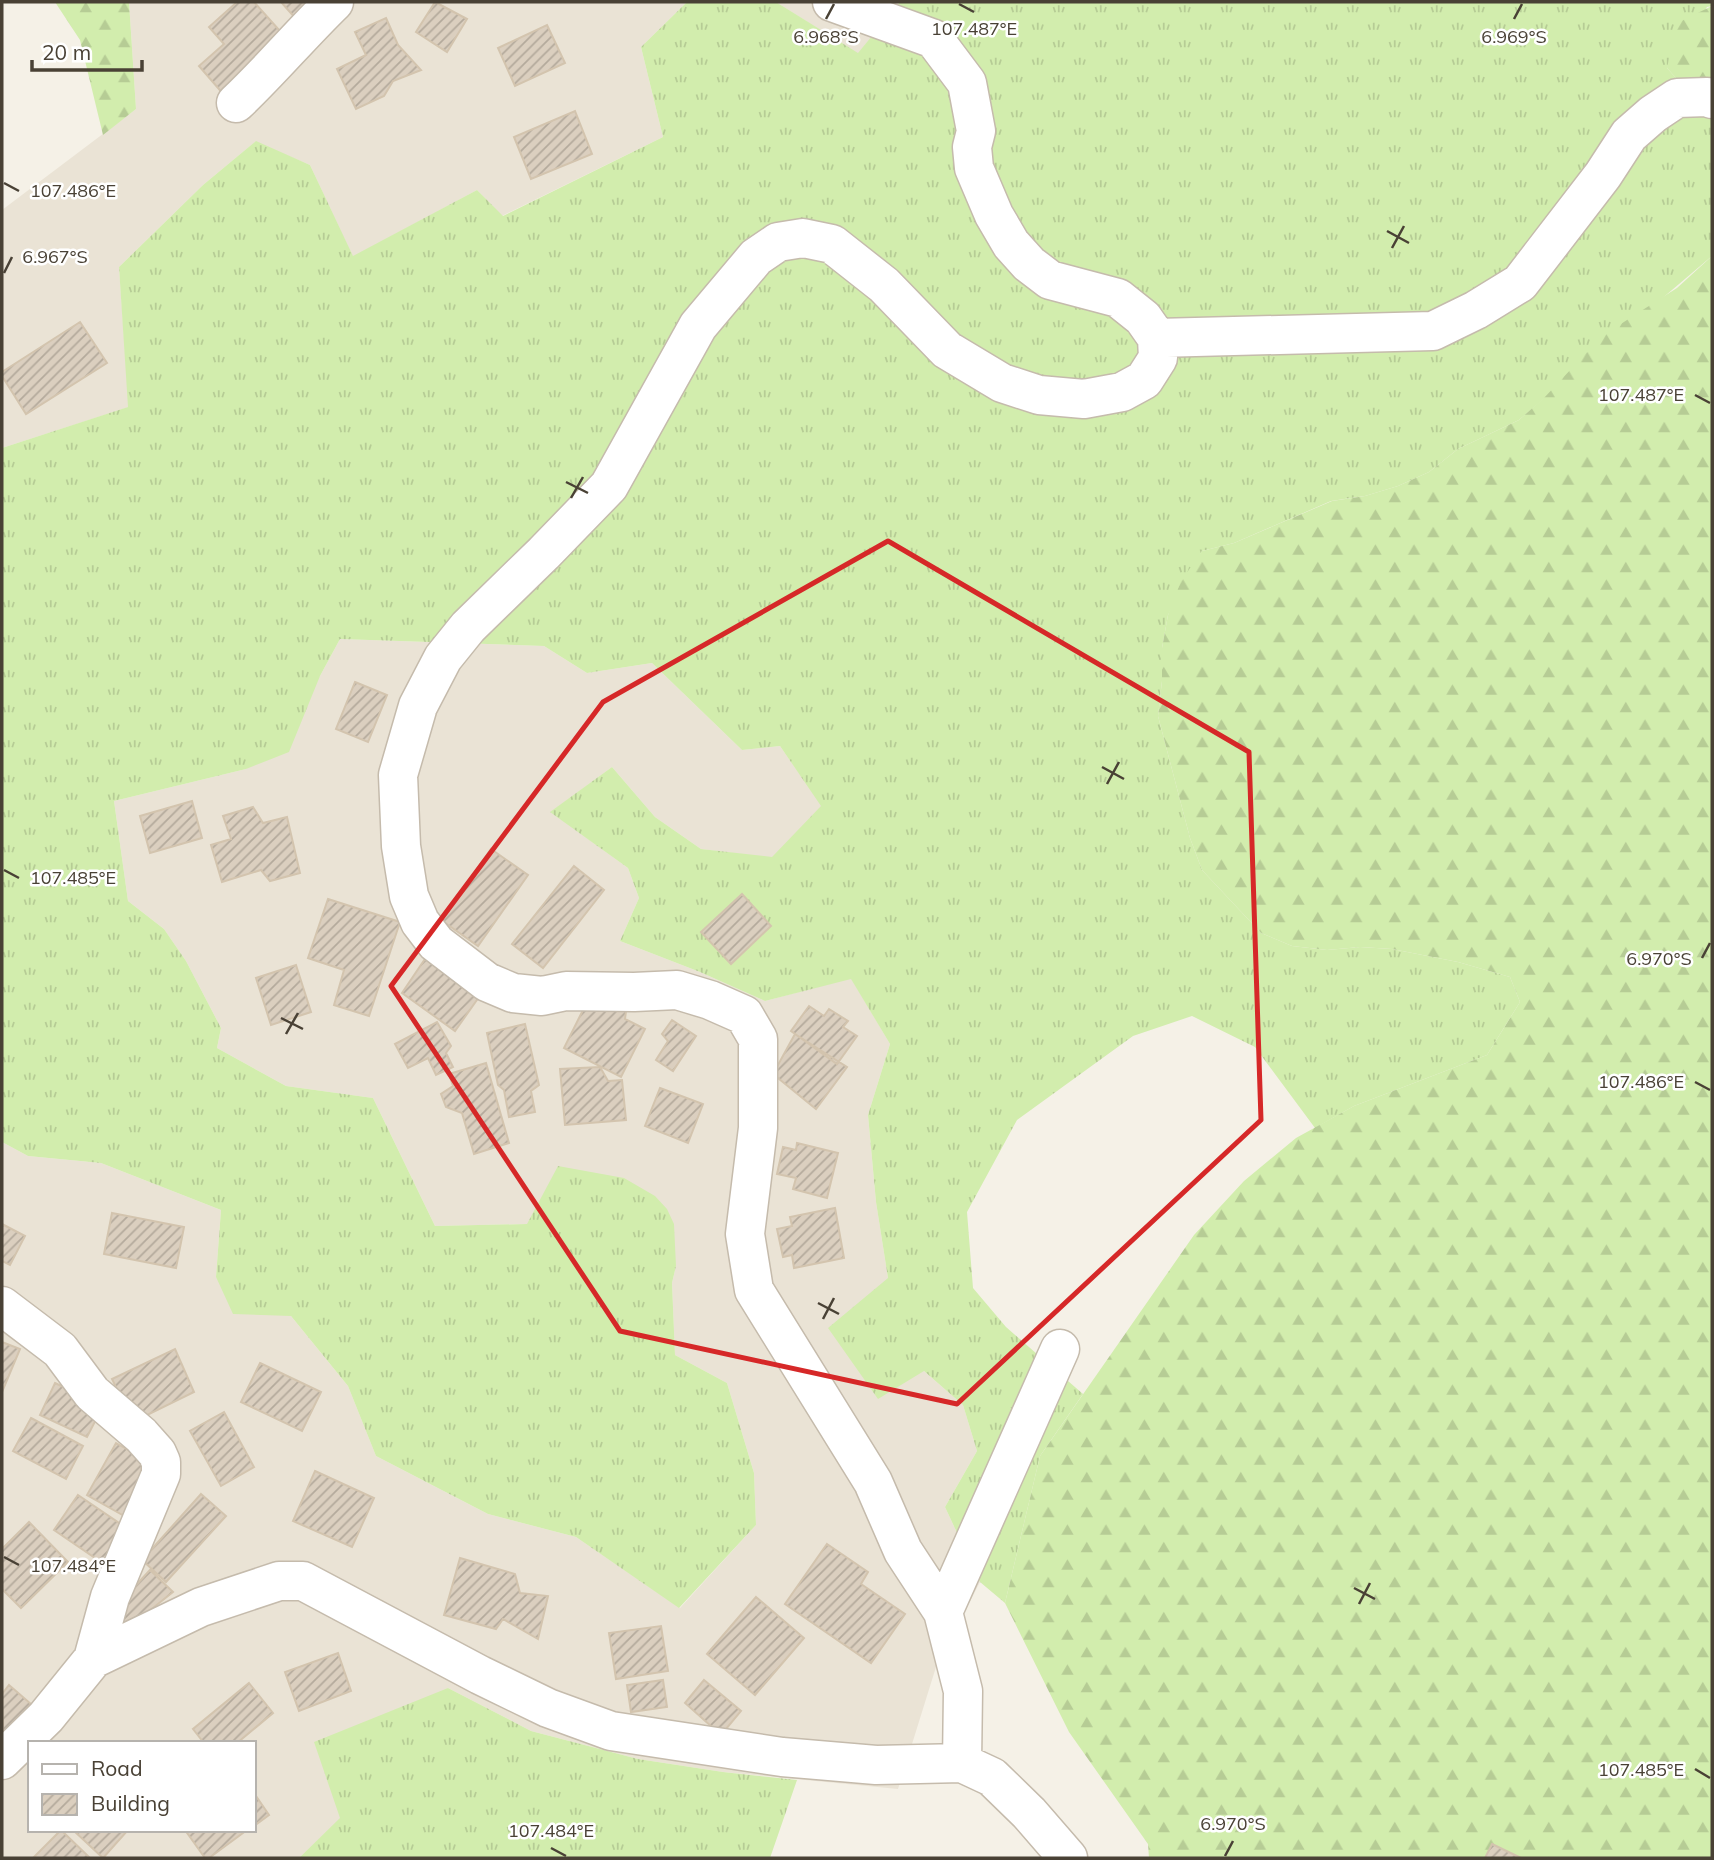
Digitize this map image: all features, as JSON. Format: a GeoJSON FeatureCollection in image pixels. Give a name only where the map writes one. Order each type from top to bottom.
{"type":"FeatureCollection","features":[{"type":"Feature","properties":{"kind":"street"},"geometry":{"type":"LineString","coordinates":[[236,103],[334,2]]}},
{"type":"Feature","properties":{"kind":"street"},"geometry":{"type":"LineString","coordinates":[[832,2],[934,39],[967,83],[976,131],[972,148],[974,168],[994,215],[1011,244],[1029,264],[1050,280],[1118,298],[1143,318],[1157,338],[1158,358],[1144,380],[1122,392],[1084,399],[1039,395],[1003,383],[947,350],[884,285],[832,244],[803,238],[778,242],[756,257],[698,326],[609,486],[468,627],[443,658],[418,706],[398,775],[401,846],[408,896],[420,922],[436,943],[486,982],[513,993],[542,996],[566,991],[677,990],[710,1000],[744,1015],[758,1039],[758,1128],[745,1234],[754,1290],[873,1482],[903,1551],[943,1612],[963,1691],[962,1763]]}},
{"type":"Feature","properties":{"kind":"street"},"geometry":{"type":"LineString","coordinates":[[1157,338],[1433,331],[1476,310],[1520,283],[1603,175],[1629,135],[1653,114],[1678,98],[1712,99]]}},
{"type":"Feature","properties":{"kind":"street"},"geometry":{"type":"LineString","coordinates":[[2,1306],[60,1350],[92,1393],[141,1435],[157,1453],[161,1462],[161,1474],[110,1597],[93,1659],[46,1717],[2,1760]]}},
{"type":"Feature","properties":{"kind":"street"},"geometry":{"type":"LineString","coordinates":[[943,1612],[1060,1349]]}},
{"type":"Feature","properties":{"kind":"street"},"geometry":{"type":"LineString","coordinates":[[93,1659],[201,1607],[279,1581],[303,1581],[491,1681],[548,1708],[611,1731],[782,1757],[876,1765],[962,1763],[992,1777],[1029,1813],[1068,1858]]}},
{"type":"Feature","properties":{"kind":"highlighted area"},"geometry":{"type":"Polygon","coordinates":[[[888,541],[1249,752],[1261,1120],[957,1404],[620,1331],[391,986],[603,702],[888,541]]]}},
{"type":"Feature","properties":{"kind":"shaded area"},"geometry":{"type":"Polygon","coordinates":[[[129,2],[687,2],[641,47],[663,137],[502,216],[477,190],[353,257],[310,165],[255,142],[203,185],[119,267],[129,407],[2,448],[2,210],[136,109],[129,2]]]}},
{"type":"Feature","properties":{"kind":"shaded area"},"geometry":{"type":"Polygon","coordinates":[[[776,2],[900,2],[858,54],[776,2]]]}},
{"type":"Feature","properties":{"kind":"shaded area"},"geometry":{"type":"Polygon","coordinates":[[[340,639],[544,646],[587,673],[652,663],[742,750],[780,746],[822,806],[772,858],[701,849],[655,817],[612,767],[551,812],[628,868],[639,898],[620,941],[765,1001],[851,978],[890,1044],[868,1115],[876,1202],[888,1278],[924,1371],[963,1405],[977,1451],[945,1507],[980,1582],[936,1667],[898,1789],[723,1772],[638,1759],[531,1731],[448,1688],[340,1819],[299,1858],[2,1858],[2,1142],[28,1156],[101,1163],[221,1210],[216,1277],[291,1316],[348,1386],[376,1456],[488,1514],[576,1537],[680,1608],[756,1525],[754,1473],[727,1383],[675,1355],[672,1283],[676,1266],[527,1224],[435,1226],[373,1098],[286,1086],[217,1048],[221,1028],[186,961],[164,929],[128,901],[114,801],[246,769],[320,676],[340,639]]]}},
{"type":"Feature","properties":{"kind":"green space"},"geometry":{"type":"Polygon","coordinates":[[[55,2],[129,2],[136,109],[103,135],[80,40],[55,2]]]}},
{"type":"Feature","properties":{"kind":"green space"},"geometry":{"type":"Polygon","coordinates":[[[687,2],[776,2],[858,53],[900,2],[1712,2],[1712,6],[1707,7],[1667,68],[1712,118],[1712,256],[1519,420],[1458,449],[1429,472],[1398,486],[1365,496],[1331,501],[1234,543],[1202,551],[1168,615],[1162,648],[1158,716],[1190,838],[1202,870],[1261,933],[1292,946],[1327,950],[1360,947],[1392,949],[1458,962],[1510,977],[1520,1002],[1487,1055],[1354,1106],[1315,1128],[1255,1047],[1192,1016],[1133,1036],[1017,1120],[967,1212],[973,1288],[1006,1327],[1083,1394],[1040,1456],[1005,1603],[980,1582],[945,1507],[977,1451],[963,1405],[924,1371],[878,1399],[828,1328],[888,1278],[876,1202],[868,1115],[890,1044],[851,979],[765,1001],[620,941],[639,898],[628,868],[550,812],[612,767],[655,817],[701,849],[772,857],[821,806],[780,746],[742,750],[652,663],[587,673],[544,646],[340,639],[320,676],[289,752],[246,769],[114,801],[128,901],[164,929],[186,961],[221,1028],[217,1048],[286,1086],[373,1098],[435,1226],[527,1224],[558,1166],[624,1178],[655,1196],[667,1209],[674,1224],[676,1266],[672,1283],[675,1355],[727,1383],[754,1473],[756,1525],[679,1608],[576,1537],[488,1514],[376,1456],[348,1386],[291,1316],[233,1314],[216,1277],[221,1210],[101,1163],[28,1156],[2,1142],[2,448],[128,407],[119,267],[203,185],[256,141],[310,165],[353,256],[477,190],[503,216],[663,137],[641,47],[687,2]]]}},
{"type":"Feature","properties":{"kind":"green space"},"geometry":{"type":"Polygon","coordinates":[[[1712,6],[1712,118],[1667,68],[1677,23],[1712,6]]]}},
{"type":"Feature","properties":{"kind":"green space"},"geometry":{"type":"Polygon","coordinates":[[[1712,256],[1712,1858],[1149,1858],[1148,1844],[1069,1732],[1005,1603],[1040,1456],[1194,1235],[1244,1181],[1296,1138],[1354,1106],[1487,1055],[1520,1002],[1510,977],[1458,962],[1392,949],[1360,947],[1327,950],[1292,946],[1261,933],[1202,870],[1190,838],[1158,716],[1162,648],[1168,615],[1181,581],[1202,551],[1234,543],[1332,501],[1365,496],[1398,486],[1429,472],[1458,449],[1519,420],[1544,398],[1602,336],[1677,288],[1712,256]]]}},
{"type":"Feature","properties":{"kind":"green space"},"geometry":{"type":"Polygon","coordinates":[[[448,1688],[531,1731],[638,1759],[797,1780],[770,1858],[299,1858],[340,1818],[314,1742],[448,1688]]]}},
{"type":"Feature","properties":{"kind":"building"},"geometry":{"type":"Polygon","coordinates":[[[237,2],[254,2],[288,40],[225,96],[199,66],[224,44],[209,27],[237,2]]]}},
{"type":"Feature","properties":{"kind":"building"},"geometry":{"type":"Polygon","coordinates":[[[281,2],[317,2],[297,20],[281,2]]]}},
{"type":"Feature","properties":{"kind":"building"},"geometry":{"type":"Polygon","coordinates":[[[435,2],[467,19],[447,52],[416,32],[435,2]]]}},
{"type":"Feature","properties":{"kind":"building"},"geometry":{"type":"Polygon","coordinates":[[[386,18],[398,45],[421,70],[393,81],[384,96],[356,109],[337,69],[366,55],[355,32],[386,18]]]}},
{"type":"Feature","properties":{"kind":"building"},"geometry":{"type":"Polygon","coordinates":[[[547,25],[565,63],[515,86],[498,48],[547,25]]]}},
{"type":"Feature","properties":{"kind":"building"},"geometry":{"type":"Polygon","coordinates":[[[575,111],[592,154],[531,179],[514,137],[575,111]]]}},
{"type":"Feature","properties":{"kind":"building"},"geometry":{"type":"Polygon","coordinates":[[[80,322],[107,363],[26,414],[2,372],[80,322]]]}},
{"type":"Feature","properties":{"kind":"building"},"geometry":{"type":"Polygon","coordinates":[[[355,682],[387,695],[368,742],[336,729],[355,682]]]}},
{"type":"Feature","properties":{"kind":"building"},"geometry":{"type":"Polygon","coordinates":[[[192,801],[202,838],[150,853],[140,816],[192,801]]]}},
{"type":"Feature","properties":{"kind":"building"},"geometry":{"type":"Polygon","coordinates":[[[253,807],[263,823],[287,817],[300,873],[270,881],[261,870],[222,882],[211,845],[231,839],[223,816],[253,807]]]}},
{"type":"Feature","properties":{"kind":"building"},"geometry":{"type":"Polygon","coordinates":[[[491,849],[528,875],[478,946],[441,920],[491,849]]]}},
{"type":"Feature","properties":{"kind":"building"},"geometry":{"type":"Polygon","coordinates":[[[574,866],[604,890],[543,968],[512,944],[574,866]]]}},
{"type":"Feature","properties":{"kind":"building"},"geometry":{"type":"Polygon","coordinates":[[[742,894],[771,926],[731,964],[701,932],[742,894]]]}},
{"type":"Feature","properties":{"kind":"building"},"geometry":{"type":"Polygon","coordinates":[[[328,899],[400,922],[369,1016],[334,1005],[344,970],[308,958],[328,899]]]}},
{"type":"Feature","properties":{"kind":"building"},"geometry":{"type":"Polygon","coordinates":[[[425,959],[479,997],[455,1031],[402,993],[425,959]]]}},
{"type":"Feature","properties":{"kind":"building"},"geometry":{"type":"Polygon","coordinates":[[[296,965],[311,1012],[271,1025],[256,978],[296,965]]]}},
{"type":"Feature","properties":{"kind":"building"},"geometry":{"type":"Polygon","coordinates":[[[591,994],[626,1011],[625,1019],[645,1029],[621,1077],[564,1048],[591,994]]]}},
{"type":"Feature","properties":{"kind":"building"},"geometry":{"type":"Polygon","coordinates":[[[809,1006],[824,1016],[829,1009],[848,1021],[843,1027],[857,1036],[837,1064],[791,1031],[809,1006]]]}},
{"type":"Feature","properties":{"kind":"building"},"geometry":{"type":"Polygon","coordinates":[[[672,1020],[696,1036],[673,1071],[656,1060],[668,1041],[662,1034],[672,1020]]]}},
{"type":"Feature","properties":{"kind":"building"},"geometry":{"type":"Polygon","coordinates":[[[437,1022],[451,1046],[446,1053],[453,1067],[436,1075],[428,1058],[408,1068],[395,1044],[437,1022]]]}},
{"type":"Feature","properties":{"kind":"building"},"geometry":{"type":"Polygon","coordinates":[[[525,1024],[539,1085],[531,1091],[535,1112],[509,1117],[504,1090],[498,1085],[487,1033],[525,1024]]]}},
{"type":"Feature","properties":{"kind":"building"},"geometry":{"type":"Polygon","coordinates":[[[795,1034],[847,1067],[816,1109],[773,1074],[795,1034]]]}},
{"type":"Feature","properties":{"kind":"building"},"geometry":{"type":"Polygon","coordinates":[[[486,1063],[509,1143],[474,1154],[462,1113],[446,1107],[441,1094],[453,1086],[449,1074],[486,1063]]]}},
{"type":"Feature","properties":{"kind":"building"},"geometry":{"type":"Polygon","coordinates":[[[600,1067],[608,1081],[622,1080],[626,1120],[565,1125],[560,1069],[600,1067]]]}},
{"type":"Feature","properties":{"kind":"building"},"geometry":{"type":"Polygon","coordinates":[[[660,1088],[703,1104],[688,1143],[645,1126],[660,1088]]]}},
{"type":"Feature","properties":{"kind":"building"},"geometry":{"type":"Polygon","coordinates":[[[797,1143],[838,1153],[827,1198],[793,1189],[796,1178],[777,1174],[783,1147],[796,1150],[797,1143]]]}},
{"type":"Feature","properties":{"kind":"building"},"geometry":{"type":"Polygon","coordinates":[[[835,1208],[844,1258],[794,1268],[792,1255],[783,1257],[777,1229],[792,1226],[790,1217],[835,1208]]]}},
{"type":"Feature","properties":{"kind":"building"},"geometry":{"type":"Polygon","coordinates":[[[112,1213],[184,1227],[176,1268],[104,1254],[112,1213]]]}},
{"type":"Feature","properties":{"kind":"building"},"geometry":{"type":"Polygon","coordinates":[[[2,1224],[25,1236],[10,1265],[2,1261],[2,1224]]]}},
{"type":"Feature","properties":{"kind":"building"},"geometry":{"type":"Polygon","coordinates":[[[2,1342],[20,1349],[2,1392],[2,1342]]]}},
{"type":"Feature","properties":{"kind":"building"},"geometry":{"type":"Polygon","coordinates":[[[175,1349],[194,1392],[133,1422],[112,1379],[175,1349]]]}},
{"type":"Feature","properties":{"kind":"building"},"geometry":{"type":"Polygon","coordinates":[[[260,1363],[321,1392],[302,1431],[241,1402],[260,1363]]]}},
{"type":"Feature","properties":{"kind":"building"},"geometry":{"type":"Polygon","coordinates":[[[55,1383],[103,1406],[87,1437],[40,1415],[55,1383]]]}},
{"type":"Feature","properties":{"kind":"building"},"geometry":{"type":"Polygon","coordinates":[[[224,1412],[254,1467],[221,1486],[190,1431],[224,1412]]]}},
{"type":"Feature","properties":{"kind":"building"},"geometry":{"type":"Polygon","coordinates":[[[31,1418],[83,1446],[66,1479],[13,1451],[31,1418]]]}},
{"type":"Feature","properties":{"kind":"building"},"geometry":{"type":"Polygon","coordinates":[[[116,1443],[156,1466],[126,1517],[87,1495],[116,1443]]]}},
{"type":"Feature","properties":{"kind":"building"},"geometry":{"type":"Polygon","coordinates":[[[315,1471],[374,1498],[352,1547],[293,1521],[315,1471]]]}},
{"type":"Feature","properties":{"kind":"building"},"geometry":{"type":"Polygon","coordinates":[[[201,1494],[226,1516],[166,1582],[142,1560],[201,1494]]]}},
{"type":"Feature","properties":{"kind":"building"},"geometry":{"type":"Polygon","coordinates":[[[78,1495],[128,1529],[104,1564],[54,1530],[78,1495]]]}},
{"type":"Feature","properties":{"kind":"building"},"geometry":{"type":"Polygon","coordinates":[[[29,1522],[68,1562],[21,1608],[2,1589],[2,1549],[29,1522]]]}},
{"type":"Feature","properties":{"kind":"building"},"geometry":{"type":"Polygon","coordinates":[[[827,1544],[868,1572],[861,1584],[905,1614],[871,1663],[785,1604],[827,1544]]]}},
{"type":"Feature","properties":{"kind":"building"},"geometry":{"type":"Polygon","coordinates":[[[460,1558],[515,1574],[520,1593],[548,1596],[538,1639],[503,1619],[496,1629],[444,1615],[460,1558]]]}},
{"type":"Feature","properties":{"kind":"building"},"geometry":{"type":"Polygon","coordinates":[[[150,1570],[173,1592],[129,1627],[112,1611],[150,1570]]]}},
{"type":"Feature","properties":{"kind":"building"},"geometry":{"type":"Polygon","coordinates":[[[756,1597],[804,1638],[755,1695],[707,1654],[756,1597]]]}},
{"type":"Feature","properties":{"kind":"building"},"geometry":{"type":"Polygon","coordinates":[[[661,1626],[668,1671],[616,1679],[609,1633],[661,1626]]]}},
{"type":"Feature","properties":{"kind":"building"},"geometry":{"type":"Polygon","coordinates":[[[338,1653],[351,1691],[299,1711],[285,1672],[338,1653]]]}},
{"type":"Feature","properties":{"kind":"building"},"geometry":{"type":"Polygon","coordinates":[[[663,1680],[667,1707],[631,1712],[627,1685],[663,1680]]]}},
{"type":"Feature","properties":{"kind":"building"},"geometry":{"type":"Polygon","coordinates":[[[704,1680],[741,1711],[721,1735],[685,1703],[704,1680]]]}},
{"type":"Feature","properties":{"kind":"building"},"geometry":{"type":"Polygon","coordinates":[[[249,1683],[273,1713],[239,1741],[202,1741],[193,1729],[249,1683]]]}},
{"type":"Feature","properties":{"kind":"building"},"geometry":{"type":"Polygon","coordinates":[[[9,1685],[31,1704],[3,1737],[2,1694],[9,1685]]]}},
{"type":"Feature","properties":{"kind":"building"},"geometry":{"type":"Polygon","coordinates":[[[256,1796],[269,1815],[256,1825],[256,1796]]]}},
{"type":"Feature","properties":{"kind":"building"},"geometry":{"type":"Polygon","coordinates":[[[59,1832],[63,1832],[90,1858],[33,1858],[59,1832]]]}},
{"type":"Feature","properties":{"kind":"building"},"geometry":{"type":"Polygon","coordinates":[[[75,1832],[126,1832],[103,1858],[75,1832]]]}},
{"type":"Feature","properties":{"kind":"building"},"geometry":{"type":"Polygon","coordinates":[[[186,1832],[244,1832],[209,1858],[205,1858],[186,1832]]]}},
{"type":"Feature","properties":{"kind":"building"},"geometry":{"type":"Polygon","coordinates":[[[1492,1844],[1521,1858],[1485,1858],[1492,1844]]]}}]}
